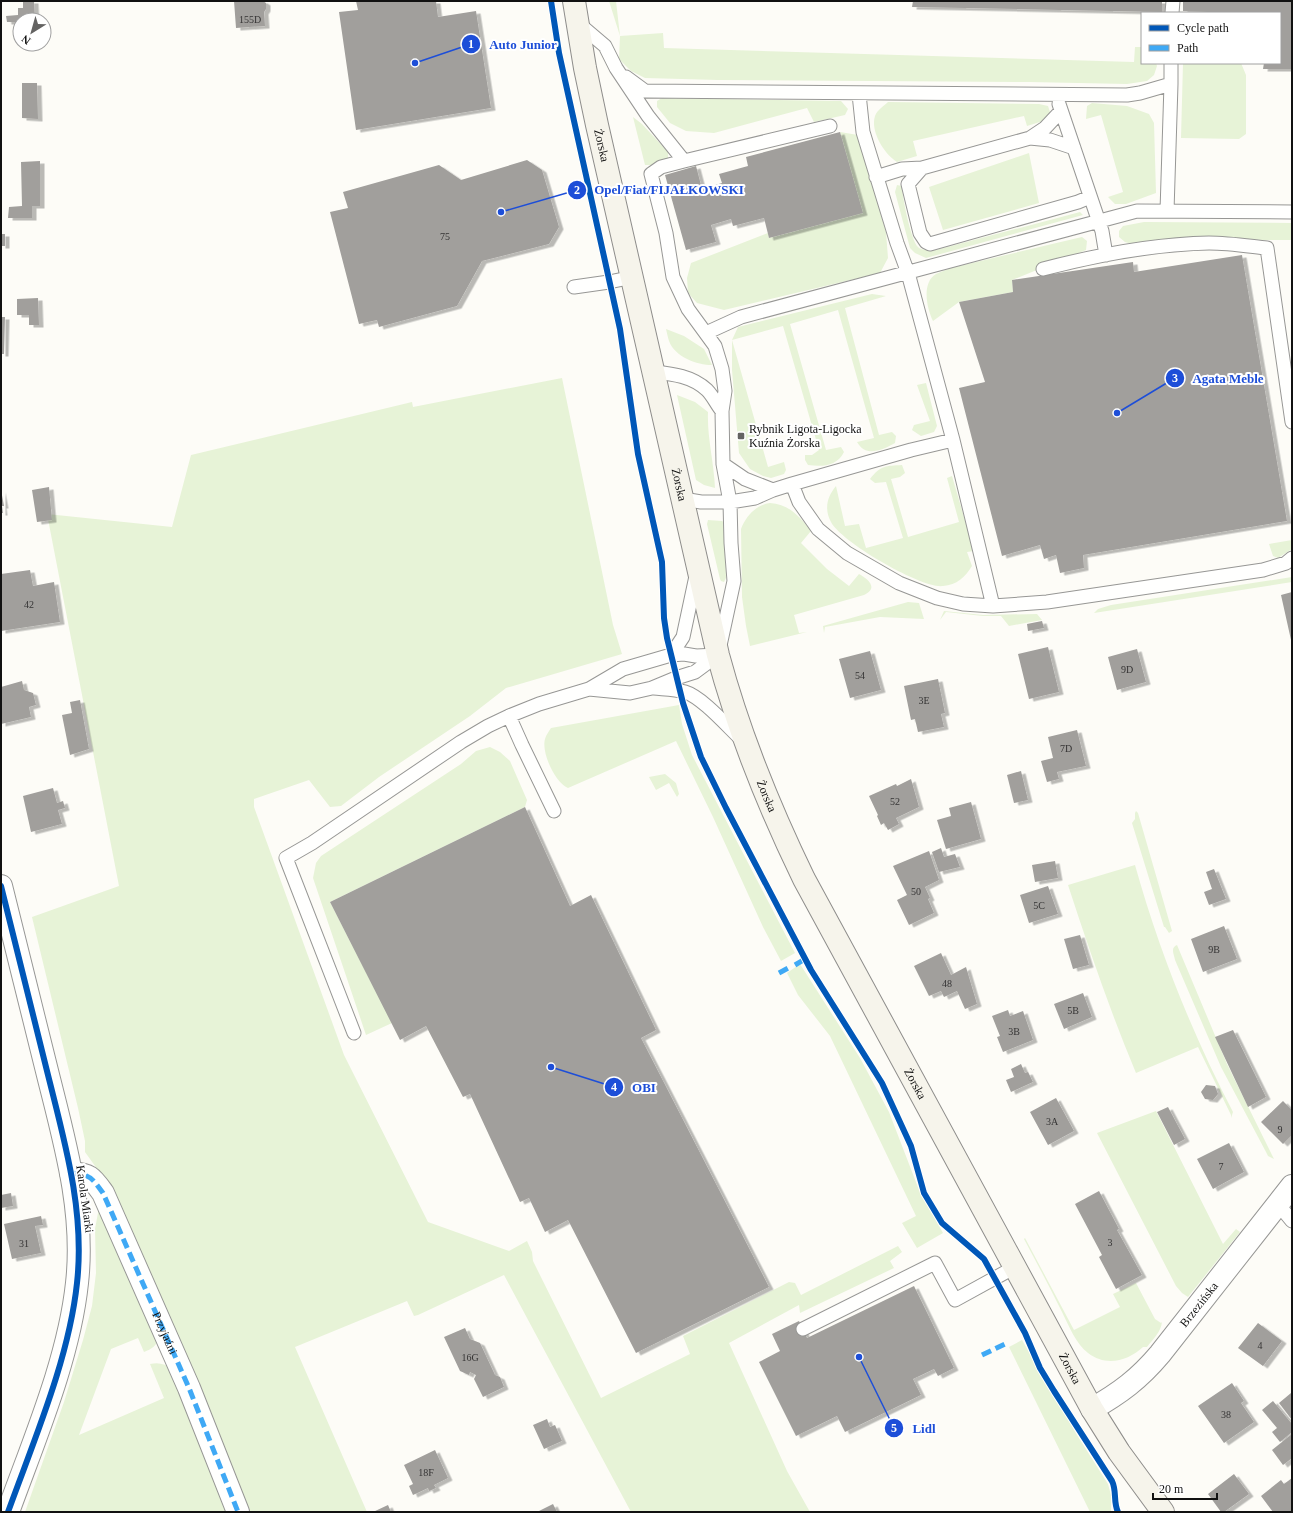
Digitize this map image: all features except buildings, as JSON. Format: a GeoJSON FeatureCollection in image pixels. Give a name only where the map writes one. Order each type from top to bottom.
{"type":"FeatureCollection","features":[{"type":"Feature","properties":{"kind":"main road","name":"Żorska"},"geometry":{"type":"LineString","coordinates":[[575,11],[594,110],[718,655],[745,743],[784,838],[804,879],[1092,1409],[1119,1452],[1163,1512]]}},
{"type":"Feature","properties":{"kind":"street","name":"Karola Miarki"},"geometry":{"type":"LineString","coordinates":[[1,886],[71,1173],[76,1203],[79,1240],[79,1262],[75,1304],[66,1343],[8,1512]]}},
{"type":"Feature","properties":{"kind":"street","name":"Przyjaźni"},"geometry":{"type":"LineString","coordinates":[[71,1173],[86,1175],[96,1183],[103,1193],[189,1388],[238,1512]]}},
{"type":"Feature","properties":{"kind":"street","name":"Brzezińska"},"geometry":{"type":"LineString","coordinates":[[1092,1409],[1118,1393],[1142,1374],[1292,1186]]}},
{"type":"Feature","properties":{"kind":"lane"},"geometry":{"type":"LineString","coordinates":[[1172,12],[1173,1]]}},
{"type":"Feature","properties":{"kind":"lane"},"geometry":{"type":"LineString","coordinates":[[575,11],[605,46],[616,68],[648,116],[684,161]]}},
{"type":"Feature","properties":{"kind":"lane"},"geometry":{"type":"LineString","coordinates":[[1167,211],[1171,64]]}},
{"type":"Feature","properties":{"kind":"lane"},"geometry":{"type":"LineString","coordinates":[[616,68],[645,91],[859,94],[1127,95],[1140,93],[1171,84]]}},
{"type":"Feature","properties":{"kind":"lane"},"geometry":{"type":"LineString","coordinates":[[859,94],[863,132],[897,243],[908,273],[953,440],[993,606]]}},
{"type":"Feature","properties":{"kind":"lane"},"geometry":{"type":"LineString","coordinates":[[1056,94],[1099,221],[1106,255]]}},
{"type":"Feature","properties":{"kind":"lane"},"geometry":{"type":"LineString","coordinates":[[876,177],[902,169],[922,168],[1030,138],[1045,128],[1061,111]]}},
{"type":"Feature","properties":{"kind":"lane"},"geometry":{"type":"LineString","coordinates":[[589,689],[630,692],[652,688],[695,672],[718,655],[734,581],[730,502],[723,464],[722,411],[725,391],[722,369],[715,346],[688,309],[673,278],[666,233],[651,174],[661,167],[830,126]]}},
{"type":"Feature","properties":{"kind":"lane"},"geometry":{"type":"LineString","coordinates":[[1030,138],[1050,140],[1074,148]]}},
{"type":"Feature","properties":{"kind":"lane"},"geometry":{"type":"LineString","coordinates":[[922,168],[908,184],[920,233],[926,242],[930,244],[1090,197]]}},
{"type":"Feature","properties":{"kind":"lane"},"geometry":{"type":"LineString","coordinates":[[706,333],[741,317],[1137,211],[1292,212]]}},
{"type":"Feature","properties":{"kind":"lane"},"geometry":{"type":"LineString","coordinates":[[1043,269],[1088,258],[1177,245],[1224,243],[1267,248],[1292,422]]}},
{"type":"Feature","properties":{"kind":"lane"},"geometry":{"type":"LineString","coordinates":[[574,287],[633,277]]}},
{"type":"Feature","properties":{"kind":"lane"},"geometry":{"type":"LineString","coordinates":[[654,372],[690,378],[708,391],[722,411]]}},
{"type":"Feature","properties":{"kind":"lane"},"geometry":{"type":"LineString","coordinates":[[683,499],[701,502],[730,502],[755,498],[792,484],[911,450],[953,440]]}},
{"type":"Feature","properties":{"kind":"lane"},"geometry":{"type":"LineString","coordinates":[[723,464],[745,479],[773,490]]}},
{"type":"Feature","properties":{"kind":"lane"},"geometry":{"type":"LineString","coordinates":[[792,484],[799,502],[818,529],[847,553],[899,583],[937,598],[963,604],[993,606],[1047,602],[1263,570],[1286,563],[1292,558]]}},
{"type":"Feature","properties":{"kind":"lane"},"geometry":{"type":"LineString","coordinates":[[671,655],[683,637],[699,567]]}},
{"type":"Feature","properties":{"kind":"lane"},"geometry":{"type":"LineString","coordinates":[[354,1033],[286,858],[312,843],[461,742],[509,716],[539,704],[589,689],[623,669],[671,655],[718,655]]}},
{"type":"Feature","properties":{"kind":"lane"},"geometry":{"type":"LineString","coordinates":[[652,688],[684,692],[691,695],[703,703],[745,743]]}},
{"type":"Feature","properties":{"kind":"lane"},"geometry":{"type":"LineString","coordinates":[[509,716],[554,811]]}},
{"type":"Feature","properties":{"kind":"lane"},"geometry":{"type":"LineString","coordinates":[[1278,1204],[1292,1221]]}},
{"type":"Feature","properties":{"kind":"lane"},"geometry":{"type":"LineString","coordinates":[[803,1330],[935,1263],[955,1300],[1015,1267]]}},
{"type":"Feature","properties":{"kind":"green space"},"geometry":{"type":"Polygon","coordinates":[[[609,1],[616,1],[620,36],[609,1]]]}},
{"type":"Feature","properties":{"kind":"green space"},"geometry":{"type":"Polygon","coordinates":[[[663,33],[664,48],[1134,62],[1135,47],[1141,47],[1141,64],[1156,64],[1157,66],[1154,75],[1147,81],[1127,84],[718,80],[645,78],[631,71],[619,59],[620,36],[663,33]]]}},
{"type":"Feature","properties":{"kind":"green space"},"geometry":{"type":"Polygon","coordinates":[[[1183,64],[1241,64],[1246,75],[1246,134],[1239,139],[1181,138],[1183,64]]]}},
{"type":"Feature","properties":{"kind":"green space"},"geometry":{"type":"Polygon","coordinates":[[[662,98],[841,101],[848,109],[845,115],[814,122],[807,108],[714,133],[686,131],[670,123],[657,107],[657,101],[662,98]]]}},
{"type":"Feature","properties":{"kind":"green space"},"geometry":{"type":"Polygon","coordinates":[[[888,102],[1039,104],[1048,106],[1050,112],[1049,117],[1043,121],[1027,126],[1024,116],[913,141],[917,156],[897,162],[887,154],[879,142],[874,128],[876,114],[888,102]]]}},
{"type":"Feature","properties":{"kind":"green space"},"geometry":{"type":"Polygon","coordinates":[[[1092,103],[1127,106],[1149,114],[1154,123],[1156,193],[1126,204],[1115,204],[1108,197],[1123,192],[1101,115],[1086,119],[1087,106],[1092,103]]]}},
{"type":"Feature","properties":{"kind":"green space"},"geometry":{"type":"Polygon","coordinates":[[[633,117],[642,124],[668,152],[668,160],[654,165],[645,165],[633,117]]]}},
{"type":"Feature","properties":{"kind":"green space"},"geometry":{"type":"Polygon","coordinates":[[[840,132],[858,135],[886,232],[888,258],[880,273],[724,310],[697,303],[688,293],[687,278],[691,263],[768,233],[769,238],[862,213],[840,132]]]}},
{"type":"Feature","properties":{"kind":"green space"},"geometry":{"type":"Polygon","coordinates":[[[1029,153],[1039,203],[943,230],[929,187],[1029,153]]]}},
{"type":"Feature","properties":{"kind":"green space"},"geometry":{"type":"Polygon","coordinates":[[[897,185],[902,186],[907,218],[915,243],[918,247],[924,250],[936,250],[1080,212],[1083,215],[926,258],[915,253],[910,248],[895,192],[897,185]]]}},
{"type":"Feature","properties":{"kind":"green space"},"geometry":{"type":"Polygon","coordinates":[[[1144,222],[1292,223],[1292,240],[1261,240],[1208,236],[1132,244],[1125,242],[1119,237],[1119,231],[1123,226],[1144,222]]]}},
{"type":"Feature","properties":{"kind":"green space"},"geometry":{"type":"Polygon","coordinates":[[[1082,237],[1087,241],[1086,250],[1012,280],[1013,292],[959,302],[933,321],[927,303],[927,290],[928,283],[936,274],[951,268],[1082,237]]]}},
{"type":"Feature","properties":{"kind":"green space"},"geometry":{"type":"Polygon","coordinates":[[[872,294],[886,296],[845,308],[879,435],[892,432],[896,436],[895,443],[880,450],[870,451],[865,450],[857,442],[874,438],[838,310],[790,324],[826,450],[841,447],[844,452],[838,460],[833,463],[819,466],[808,465],[805,460],[805,455],[812,455],[819,450],[783,326],[732,340],[738,327],[872,294]]]}},
{"type":"Feature","properties":{"kind":"green space"},"geometry":{"type":"Polygon","coordinates":[[[666,329],[684,336],[704,349],[712,365],[693,362],[681,356],[672,347],[666,329]]]}},
{"type":"Feature","properties":{"kind":"green space"},"geometry":{"type":"Polygon","coordinates":[[[732,340],[768,467],[784,462],[786,470],[784,474],[771,478],[763,476],[750,469],[739,453],[732,370],[732,340]]]}},
{"type":"Feature","properties":{"kind":"green space"},"geometry":{"type":"Polygon","coordinates":[[[562,378],[613,625],[622,654],[506,688],[470,716],[379,777],[341,806],[330,807],[309,780],[254,799],[254,807],[344,1055],[428,1222],[509,1251],[527,1241],[532,1252],[533,1261],[601,1398],[690,1354],[683,1336],[789,1282],[795,1283],[801,1295],[898,1246],[902,1252],[890,1261],[894,1268],[800,1313],[799,1305],[729,1343],[787,1471],[810,1512],[631,1512],[504,1275],[418,1315],[414,1316],[407,1301],[295,1347],[367,1512],[243,1512],[105,1180],[85,1152],[85,1141],[78,1108],[32,917],[119,886],[47,514],[172,527],[191,455],[412,402],[413,407],[562,378]]]}},
{"type":"Feature","properties":{"kind":"green space"},"geometry":{"type":"Polygon","coordinates":[[[926,383],[937,426],[934,432],[921,436],[912,430],[914,425],[930,421],[917,385],[926,383]]]}},
{"type":"Feature","properties":{"kind":"green space"},"geometry":{"type":"Polygon","coordinates":[[[677,395],[695,402],[708,412],[715,488],[704,485],[696,480],[677,395]]]}},
{"type":"Feature","properties":{"kind":"green space"},"geometry":{"type":"Polygon","coordinates":[[[902,465],[905,473],[900,477],[891,479],[908,537],[959,522],[947,478],[952,476],[974,551],[967,552],[972,566],[963,577],[952,584],[943,586],[933,585],[918,580],[883,563],[850,541],[838,531],[831,522],[827,508],[830,494],[836,486],[845,526],[859,524],[866,548],[903,538],[886,482],[875,483],[870,479],[877,471],[884,467],[902,465]]]}},
{"type":"Feature","properties":{"kind":"green space"},"geometry":{"type":"Polygon","coordinates":[[[770,503],[783,506],[794,512],[803,521],[811,531],[801,543],[827,569],[849,586],[859,574],[866,578],[871,589],[864,595],[794,615],[799,633],[807,632],[750,646],[742,597],[741,529],[752,512],[760,506],[770,503]]]}},
{"type":"Feature","properties":{"kind":"green space"},"geometry":{"type":"Polygon","coordinates":[[[708,520],[722,521],[725,523],[726,578],[724,582],[720,579],[707,524],[708,520]]]}},
{"type":"Feature","properties":{"kind":"green space"},"geometry":{"type":"Polygon","coordinates":[[[1292,540],[1292,549],[1278,558],[1273,556],[1269,544],[1292,540]]]}},
{"type":"Feature","properties":{"kind":"green space"},"geometry":{"type":"Polygon","coordinates":[[[1292,577],[1292,582],[1094,613],[1098,609],[1111,605],[1292,577]]]}},
{"type":"Feature","properties":{"kind":"green space"},"geometry":{"type":"Polygon","coordinates":[[[908,602],[919,603],[924,619],[880,617],[825,627],[824,633],[823,626],[908,602]]]}},
{"type":"Feature","properties":{"kind":"green space"},"geometry":{"type":"Polygon","coordinates":[[[944,611],[983,615],[1037,614],[1042,620],[1009,626],[1001,616],[983,616],[946,612],[940,620],[944,611]]]}},
{"type":"Feature","properties":{"kind":"green space"},"geometry":{"type":"Polygon","coordinates":[[[679,705],[682,724],[692,755],[795,953],[781,961],[763,927],[713,817],[676,741],[568,788],[558,780],[547,759],[544,745],[545,739],[551,728],[679,705]]]}},
{"type":"Feature","properties":{"kind":"green space"},"geometry":{"type":"Polygon","coordinates":[[[490,747],[500,752],[510,761],[527,800],[525,807],[330,902],[392,1023],[366,1035],[313,878],[316,863],[321,856],[461,764],[476,751],[490,747]]]}},
{"type":"Feature","properties":{"kind":"green space"},"geometry":{"type":"Polygon","coordinates":[[[665,774],[676,783],[679,794],[677,797],[669,783],[656,790],[649,777],[665,774]]]}},
{"type":"Feature","properties":{"kind":"green space"},"geometry":{"type":"Polygon","coordinates":[[[1136,811],[1138,813],[1172,931],[1169,933],[1164,927],[1132,823],[1135,819],[1136,811]]]}},
{"type":"Feature","properties":{"kind":"green space"},"geometry":{"type":"Polygon","coordinates":[[[1135,865],[1144,897],[1166,960],[1190,1022],[1233,1112],[1231,1118],[1231,1115],[1198,1047],[1136,1073],[1117,1026],[1068,885],[1135,865]]]}},
{"type":"Feature","properties":{"kind":"green space"},"geometry":{"type":"Polygon","coordinates":[[[1177,945],[1227,1064],[1274,1159],[1268,1156],[1221,1067],[1175,960],[1173,949],[1177,945]]]}},
{"type":"Feature","properties":{"kind":"green space"},"geometry":{"type":"Polygon","coordinates":[[[800,964],[860,1058],[889,1112],[919,1190],[943,1233],[917,1248],[902,1223],[916,1216],[830,1036],[798,995],[787,973],[800,964]]]}},
{"type":"Feature","properties":{"kind":"green space"},"geometry":{"type":"Polygon","coordinates":[[[1156,1111],[1223,1244],[1236,1229],[1240,1232],[1188,1297],[1176,1286],[1097,1133],[1156,1111]]]}},
{"type":"Feature","properties":{"kind":"green space"},"geometry":{"type":"Polygon","coordinates":[[[100,1202],[159,1338],[153,1347],[144,1352],[138,1338],[111,1349],[79,1435],[164,1398],[150,1364],[159,1363],[173,1369],[232,1512],[25,1512],[64,1402],[92,1306],[96,1273],[95,1229],[100,1202]]]}},
{"type":"Feature","properties":{"kind":"green space"},"geometry":{"type":"Polygon","coordinates":[[[1025,1238],[1074,1330],[1120,1307],[1113,1294],[1136,1283],[1155,1319],[1161,1323],[1162,1322],[1158,1332],[1147,1347],[1143,1347],[1131,1356],[1124,1359],[1109,1361],[1102,1360],[1088,1353],[1076,1340],[1024,1239],[1025,1238]]]}},
{"type":"Feature","properties":{"kind":"green space"},"geometry":{"type":"Polygon","coordinates":[[[1022,1340],[1077,1435],[1108,1484],[1111,1495],[1111,1512],[1090,1512],[1009,1347],[1022,1340]]]}},
{"type":"Feature","properties":{"kind":"marked path"},"geometry":{"type":"LineString","coordinates":[[795,965],[805,959]]}},
{"type":"Feature","properties":{"kind":"marked path"},"geometry":{"type":"LineString","coordinates":[[779,973],[790,967]]}},
{"type":"Feature","properties":{"kind":"marked path"},"geometry":{"type":"LineString","coordinates":[[71,1173],[87,1176],[103,1193],[189,1388],[238,1512]]}},
{"type":"Feature","properties":{"kind":"marked path"},"geometry":{"type":"LineString","coordinates":[[982,1355],[1007,1343]]}},
{"type":"Feature","properties":{"kind":"cycle path"},"geometry":{"type":"LineString","coordinates":[[551,1],[559,53],[620,329],[638,454],[662,562],[664,618],[667,638],[683,703],[701,757],[811,970],[882,1083],[911,1146],[924,1193],[942,1223],[984,1259],[1025,1333],[1040,1368],[1112,1481],[1118,1512]]}},
{"type":"Feature","properties":{"kind":"cycle path"},"geometry":{"type":"LineString","coordinates":[[1,886],[67,1152],[76,1204],[79,1256],[73,1312],[59,1370],[8,1512]]}},
{"type":"Feature","properties":{"kind":"place","name":"Auto Junior"},"geometry":{"type":"Point","coordinates":[415,63]}},
{"type":"Feature","properties":{"kind":"place","name":"Opel/Fiat/FIJAŁKOWSKI"},"geometry":{"type":"Point","coordinates":[501,212]}},
{"type":"Feature","properties":{"kind":"place","name":"Agata Meble"},"geometry":{"type":"Point","coordinates":[1117,413]}},
{"type":"Feature","properties":{"kind":"place","name":"Rybnik Ligota-Ligocka Kuźnia Żorska"},"geometry":{"type":"Point","coordinates":[741,436]}},
{"type":"Feature","properties":{"kind":"place","name":"OBI"},"geometry":{"type":"Point","coordinates":[551,1067]}},
{"type":"Feature","properties":{"kind":"place","name":"Lidl"},"geometry":{"type":"Point","coordinates":[859,1357]}}]}
